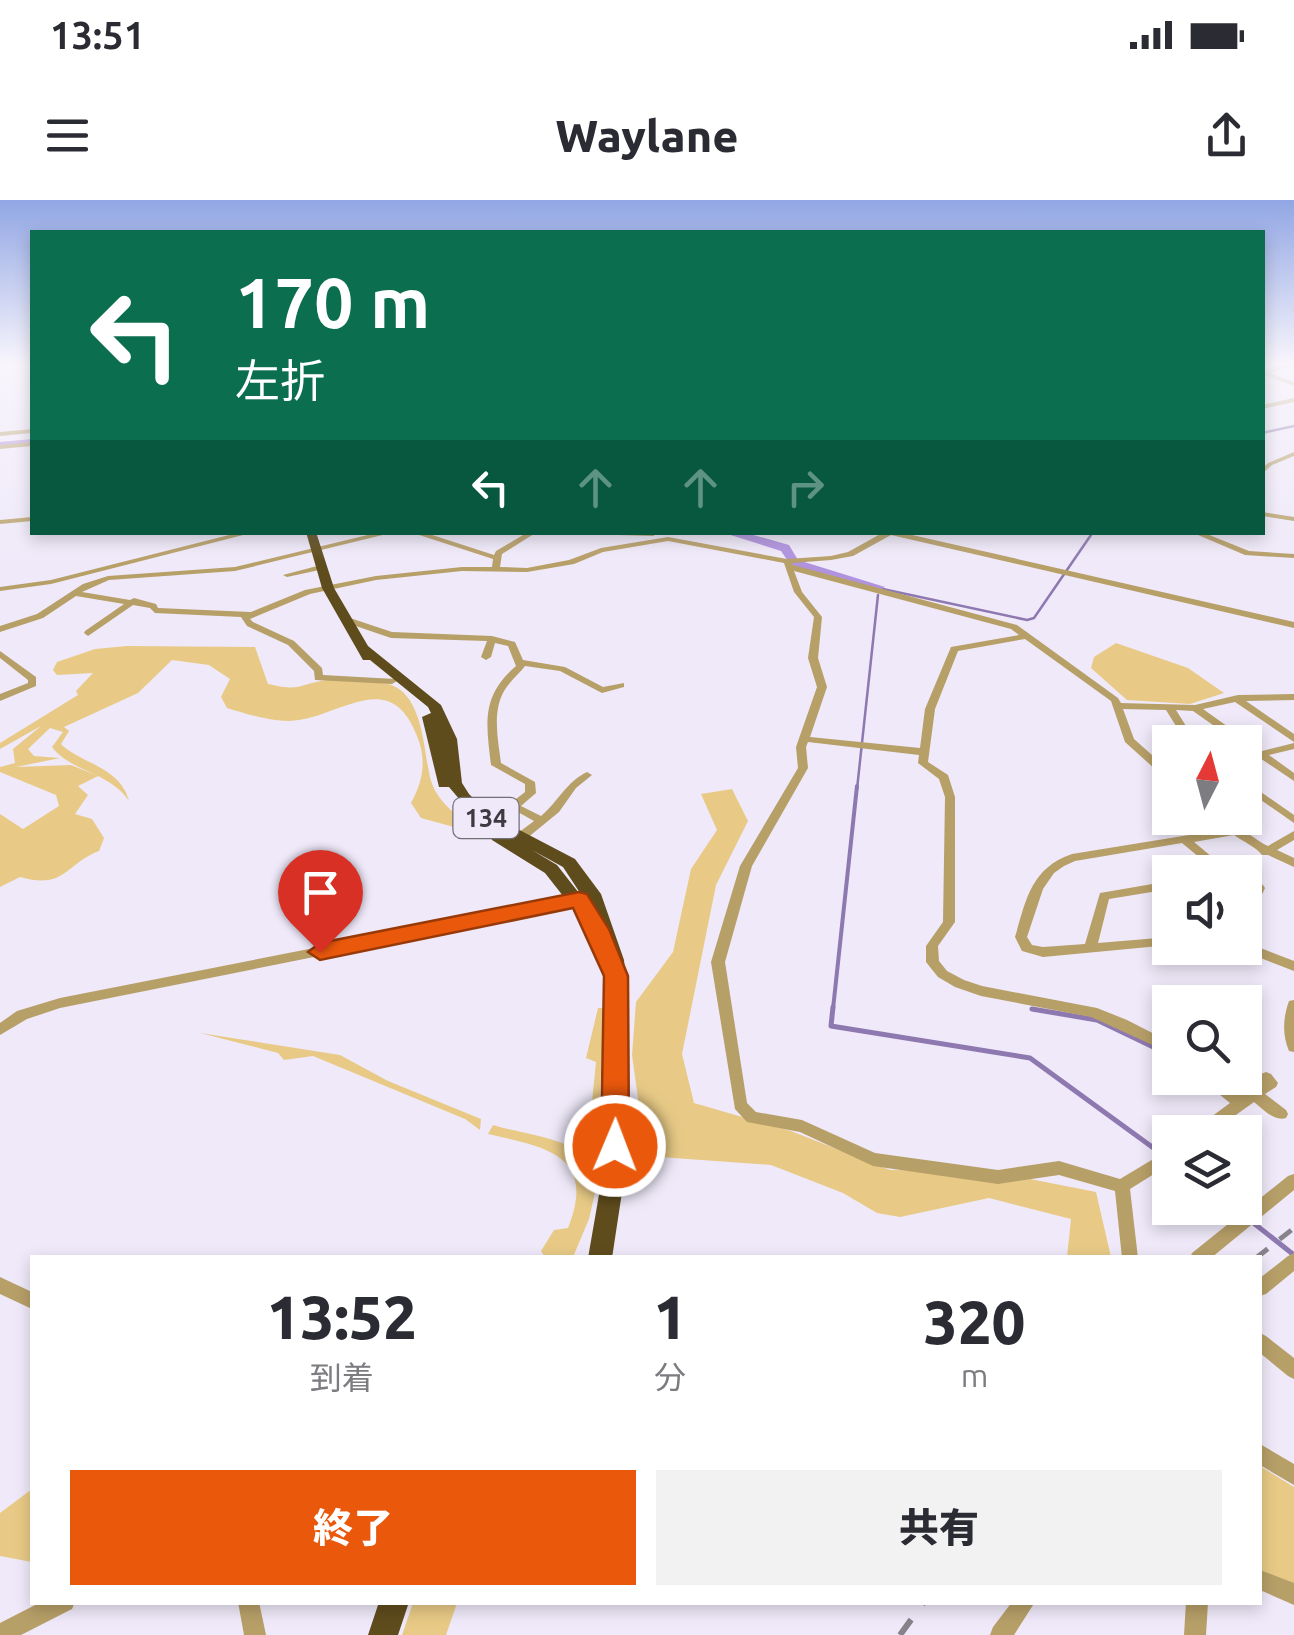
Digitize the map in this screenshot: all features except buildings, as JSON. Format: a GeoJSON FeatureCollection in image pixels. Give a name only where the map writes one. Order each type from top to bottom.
{"type":"FeatureCollection","features":[{"type":"Feature","properties":{"kind":"highway","name":"134"},"geometry":{"type":"LineString","coordinates":[[312,535],[328,588],[364,649],[431,720],[445,786],[456,804],[564,881],[598,929],[616,976]]}},
{"type":"Feature","properties":{"kind":"highway","name":"134"},"geometry":{"type":"LineString","coordinates":[[364,649],[434,705],[450,739],[454,783],[463,797],[484,817],[569,863],[583,878],[598,911],[616,976],[615,1166],[600,1255]]}},
{"type":"Feature","properties":{"kind":"highway"},"geometry":{"type":"LineString","coordinates":[[564,881],[523,844],[529,838],[577,880],[583,891],[579,900],[598,911]]}},
{"type":"Feature","properties":{"kind":"highway"},"geometry":{"type":"LineString","coordinates":[[383,1635],[393,1605]]}},
{"type":"Feature","properties":{"kind":"street"},"geometry":{"type":"LineString","coordinates":[[0,434],[30,431]]}},
{"type":"Feature","properties":{"kind":"street"},"geometry":{"type":"LineString","coordinates":[[0,447],[30,444]]}},
{"type":"Feature","properties":{"kind":"street"},"geometry":{"type":"LineString","coordinates":[[1265,470],[1294,454]]}},
{"type":"Feature","properties":{"kind":"street"},"geometry":{"type":"LineString","coordinates":[[1265,514],[1294,519]]}},
{"type":"Feature","properties":{"kind":"street"},"geometry":{"type":"LineString","coordinates":[[0,522],[30,519]]}},
{"type":"Feature","properties":{"kind":"street"},"geometry":{"type":"LineString","coordinates":[[0,589],[36,585],[240,535]]}},
{"type":"Feature","properties":{"kind":"street"},"geometry":{"type":"LineString","coordinates":[[345,535],[350,545]]}},
{"type":"Feature","properties":{"kind":"street"},"geometry":{"type":"LineString","coordinates":[[36,585],[86,586],[108,578],[236,568],[382,535]]}},
{"type":"Feature","properties":{"kind":"street"},"geometry":{"type":"LineString","coordinates":[[422,535],[497,564],[527,570],[571,562],[653,535],[683,539],[993,618],[1026,636],[1119,706],[1195,708],[1238,698],[1294,697]]}},
{"type":"Feature","properties":{"kind":"street"},"geometry":{"type":"LineString","coordinates":[[497,564],[499,552],[529,535]]}},
{"type":"Feature","properties":{"kind":"street"},"geometry":{"type":"LineString","coordinates":[[788,564],[850,554],[885,535]]}},
{"type":"Feature","properties":{"kind":"street"},"geometry":{"type":"LineString","coordinates":[[898,535],[1294,625]]}},
{"type":"Feature","properties":{"kind":"street"},"geometry":{"type":"LineString","coordinates":[[1202,535],[1248,553],[1294,556]]}},
{"type":"Feature","properties":{"kind":"street"},"geometry":{"type":"LineString","coordinates":[[185,559],[191,573]]}},
{"type":"Feature","properties":{"kind":"street"},"geometry":{"type":"LineString","coordinates":[[392,680],[318,678],[318,670],[290,643],[260,633],[245,618],[328,588],[390,576],[497,564]]}},
{"type":"Feature","properties":{"kind":"street"},"geometry":{"type":"LineString","coordinates":[[788,564],[798,592],[818,617],[813,658],[822,686],[804,739],[800,774],[752,852],[719,952],[740,1106],[752,1118],[802,1126],[873,1159],[998,1177],[1059,1168],[1122,1186],[1152,1167]]}},
{"type":"Feature","properties":{"kind":"street"},"geometry":{"type":"LineString","coordinates":[[287,575],[321,567]]}},
{"type":"Feature","properties":{"kind":"street"},"geometry":{"type":"LineString","coordinates":[[236,568],[238,581]]}},
{"type":"Feature","properties":{"kind":"street"},"geometry":{"type":"LineString","coordinates":[[0,629],[40,616],[86,586]]}},
{"type":"Feature","properties":{"kind":"street"},"geometry":{"type":"LineString","coordinates":[[77,594],[134,601],[154,606],[155,610],[252,614]]}},
{"type":"Feature","properties":{"kind":"street"},"geometry":{"type":"LineString","coordinates":[[88,633],[134,601]]}},
{"type":"Feature","properties":{"kind":"street"},"geometry":{"type":"LineString","coordinates":[[347,620],[379,633],[423,640],[492,639],[512,644],[522,663]]}},
{"type":"Feature","properties":{"kind":"street"},"geometry":{"type":"LineString","coordinates":[[1026,636],[950,653],[930,710],[924,763],[944,778],[950,797],[950,922],[932,946],[936,969],[980,989],[1096,1014],[1152,1040]]}},
{"type":"Feature","properties":{"kind":"street"},"geometry":{"type":"LineString","coordinates":[[486,656],[492,639]]}},
{"type":"Feature","properties":{"kind":"street"},"geometry":{"type":"LineString","coordinates":[[0,654],[33,679],[32,684],[0,698]]}},
{"type":"Feature","properties":{"kind":"street"},"geometry":{"type":"LineString","coordinates":[[522,663],[562,669],[602,690],[621,685]]}},
{"type":"Feature","properties":{"kind":"street"},"geometry":{"type":"LineString","coordinates":[[522,663],[498,687],[490,708],[496,766],[522,777],[532,788],[515,802],[514,810],[540,820]]}},
{"type":"Feature","properties":{"kind":"street"},"geometry":{"type":"LineString","coordinates":[[1238,698],[1294,742]]}},
{"type":"Feature","properties":{"kind":"street"},"geometry":{"type":"LineString","coordinates":[[1119,706],[1129,740],[1152,761]]}},
{"type":"Feature","properties":{"kind":"street"},"geometry":{"type":"LineString","coordinates":[[1170,708],[1180,725]]}},
{"type":"Feature","properties":{"kind":"street"},"geometry":{"type":"LineString","coordinates":[[1195,708],[1219,725]]}},
{"type":"Feature","properties":{"kind":"street"},"geometry":{"type":"LineString","coordinates":[[804,739],[924,752]]}},
{"type":"Feature","properties":{"kind":"street"},"geometry":{"type":"LineString","coordinates":[[1262,754],[1294,742]]}},
{"type":"Feature","properties":{"kind":"street"},"geometry":{"type":"LineString","coordinates":[[1262,755],[1294,778]]}},
{"type":"Feature","properties":{"kind":"street"},"geometry":{"type":"LineString","coordinates":[[529,838],[540,820],[555,810],[587,775]]}},
{"type":"Feature","properties":{"kind":"street"},"geometry":{"type":"LineString","coordinates":[[1262,796],[1294,820]]}},
{"type":"Feature","properties":{"kind":"street"},"geometry":{"type":"LineString","coordinates":[[1152,943],[1035,952],[1022,942],[1046,870],[1072,858],[1218,835]]}},
{"type":"Feature","properties":{"kind":"street"},"geometry":{"type":"LineString","coordinates":[[1242,835],[1266,852],[1294,864]]}},
{"type":"Feature","properties":{"kind":"street"},"geometry":{"type":"LineString","coordinates":[[1266,852],[1294,835]]}},
{"type":"Feature","properties":{"kind":"street"},"geometry":{"type":"LineString","coordinates":[[1187,842],[1203,855]]}},
{"type":"Feature","properties":{"kind":"street"},"geometry":{"type":"LineString","coordinates":[[1090,948],[1104,896],[1152,888]]}},
{"type":"Feature","properties":{"kind":"street"},"geometry":{"type":"LineString","coordinates":[[0,1030],[16,1018],[60,1003],[579,900]]}},
{"type":"Feature","properties":{"kind":"street"},"geometry":{"type":"LineString","coordinates":[[1262,954],[1294,966]]}},
{"type":"Feature","properties":{"kind":"street"},"geometry":{"type":"LineString","coordinates":[[1294,1005],[1294,1047]]}},
{"type":"Feature","properties":{"kind":"street"},"geometry":{"type":"LineString","coordinates":[[0,1011],[16,1018]]}},
{"type":"Feature","properties":{"kind":"street"},"geometry":{"type":"LineString","coordinates":[[1224,1115],[1272,1083],[1266,1078]]}},
{"type":"Feature","properties":{"kind":"street"},"geometry":{"type":"LineString","coordinates":[[1242,1095],[1280,1114]]}},
{"type":"Feature","properties":{"kind":"street"},"geometry":{"type":"LineString","coordinates":[[1202,1255],[1294,1181]]}},
{"type":"Feature","properties":{"kind":"street"},"geometry":{"type":"LineString","coordinates":[[1122,1186],[1130,1255]]}},
{"type":"Feature","properties":{"kind":"street"},"geometry":{"type":"LineString","coordinates":[[1262,1287],[1293,1264]]}},
{"type":"Feature","properties":{"kind":"street"},"geometry":{"type":"LineString","coordinates":[[0,1285],[30,1300]]}},
{"type":"Feature","properties":{"kind":"street"},"geometry":{"type":"LineString","coordinates":[[1262,1344],[1294,1370]]}},
{"type":"Feature","properties":{"kind":"street"},"geometry":{"type":"LineString","coordinates":[[1262,1455],[1294,1475]]}},
{"type":"Feature","properties":{"kind":"street"},"geometry":{"type":"LineString","coordinates":[[1262,1581],[1294,1594]]}},
{"type":"Feature","properties":{"kind":"street"},"geometry":{"type":"LineString","coordinates":[[0,1634],[59,1605]]}},
{"type":"Feature","properties":{"kind":"street"},"geometry":{"type":"LineString","coordinates":[[249,1605],[255,1635]]}},
{"type":"Feature","properties":{"kind":"street"},"geometry":{"type":"LineString","coordinates":[[1002,1635],[1023,1605]]}},
{"type":"Feature","properties":{"kind":"street"},"geometry":{"type":"LineString","coordinates":[[1195,1635],[1197,1605]]}},
{"type":"Feature","properties":{"kind":"shaded area"},"geometry":{"type":"Polygon","coordinates":[[[1116,643],[1188,668],[1224,693],[1190,704],[1127,700],[1091,668],[1094,657],[1116,643]]]}},
{"type":"Feature","properties":{"kind":"shaded area"},"geometry":{"type":"Polygon","coordinates":[[[127,646],[255,647],[268,684],[294,687],[341,679],[382,683],[407,696],[420,723],[434,788],[448,807],[472,827],[465,830],[421,818],[411,803],[421,778],[422,754],[405,715],[392,703],[377,699],[361,701],[289,721],[265,718],[227,708],[221,697],[230,679],[209,665],[172,660],[138,693],[64,727],[69,731],[61,744],[117,780],[129,801],[98,776],[78,786],[88,795],[75,814],[92,819],[104,838],[99,851],[56,878],[20,877],[0,887],[0,814],[23,829],[59,806],[56,795],[0,772],[0,767],[15,763],[13,749],[41,726],[0,749],[0,743],[78,695],[76,691],[93,673],[57,675],[53,670],[57,662],[95,649],[127,646]],[[50,728],[28,749],[34,756],[60,758],[16,767],[71,765],[96,775],[69,762],[52,747],[63,732],[50,728]]]}},
{"type":"Feature","properties":{"kind":"shaded area"},"geometry":{"type":"Polygon","coordinates":[[[732,789],[748,821],[716,885],[682,1054],[694,1103],[791,1131],[890,1170],[990,1171],[1096,1192],[1111,1255],[1067,1255],[1071,1219],[989,1198],[900,1217],[877,1213],[843,1193],[771,1165],[646,1156],[632,1055],[636,1002],[673,952],[691,869],[717,830],[701,794],[732,789]]]}},
{"type":"Feature","properties":{"kind":"shaded area"},"geometry":{"type":"Polygon","coordinates":[[[598,1008],[604,1008],[597,1158],[587,1152],[596,1062],[586,1058],[598,1008]]]}},
{"type":"Feature","properties":{"kind":"shaded area"},"geometry":{"type":"Polygon","coordinates":[[[200,1033],[340,1055],[388,1081],[481,1119],[480,1130],[465,1119],[313,1056],[284,1060],[278,1053],[200,1033]]]}},
{"type":"Feature","properties":{"kind":"shaded area"},"geometry":{"type":"Polygon","coordinates":[[[493,1125],[557,1141],[593,1160],[597,1184],[589,1219],[574,1255],[544,1255],[541,1251],[554,1230],[568,1228],[575,1204],[576,1184],[571,1170],[546,1150],[488,1134],[493,1125]]]}},
{"type":"Feature","properties":{"kind":"shaded area"},"geometry":{"type":"Polygon","coordinates":[[[1262,1467],[1294,1487],[1294,1585],[1262,1571],[1262,1467]]]}},
{"type":"Feature","properties":{"kind":"shaded area"},"geometry":{"type":"Polygon","coordinates":[[[30,1490],[30,1562],[0,1556],[0,1513],[30,1490]]]}},
{"type":"Feature","properties":{"kind":"shaded area"},"geometry":{"type":"Polygon","coordinates":[[[412,1605],[456,1605],[446,1635],[402,1635],[412,1605]]]}},
{"type":"Feature","properties":{"kind":"waterway"},"geometry":{"type":"LineString","coordinates":[[1265,432],[1280,429]]}},
{"type":"Feature","properties":{"kind":"waterway"},"geometry":{"type":"LineString","coordinates":[[0,445],[30,442]]}},
{"type":"Feature","properties":{"kind":"waterway"},"geometry":{"type":"LineString","coordinates":[[738,535],[785,548],[793,559]]}},
{"type":"Feature","properties":{"kind":"waterway"},"geometry":{"type":"LineString","coordinates":[[878,588],[1027,620],[1034,618],[1091,535]]}},
{"type":"Feature","properties":{"kind":"waterway"},"geometry":{"type":"LineString","coordinates":[[797,564],[878,587]]}},
{"type":"Feature","properties":{"kind":"waterway"},"geometry":{"type":"LineString","coordinates":[[857,789],[878,595]]}},
{"type":"Feature","properties":{"kind":"waterway"},"geometry":{"type":"LineString","coordinates":[[833,1009],[857,786]]}},
{"type":"Feature","properties":{"kind":"waterway"},"geometry":{"type":"LineString","coordinates":[[833,1007],[831,1026],[1030,1058],[1152,1147]]}},
{"type":"Feature","properties":{"kind":"waterway"},"geometry":{"type":"LineString","coordinates":[[1032,1009],[1097,1020],[1152,1046]]}},
{"type":"Feature","properties":{"kind":"waterway"},"geometry":{"type":"LineString","coordinates":[[1256,1225],[1294,1255]]}},
{"type":"Feature","properties":{"kind":"railway"},"geometry":{"type":"LineString","coordinates":[[1260,1255],[1294,1228]]}},
{"type":"Feature","properties":{"kind":"railway"},"geometry":{"type":"LineString","coordinates":[[900,1635],[922,1605]]}},
{"type":"Feature","properties":{"kind":"route"},"geometry":{"type":"LineString","coordinates":[[320,952],[579,900],[598,929],[616,976],[615,1146]]}}]}
